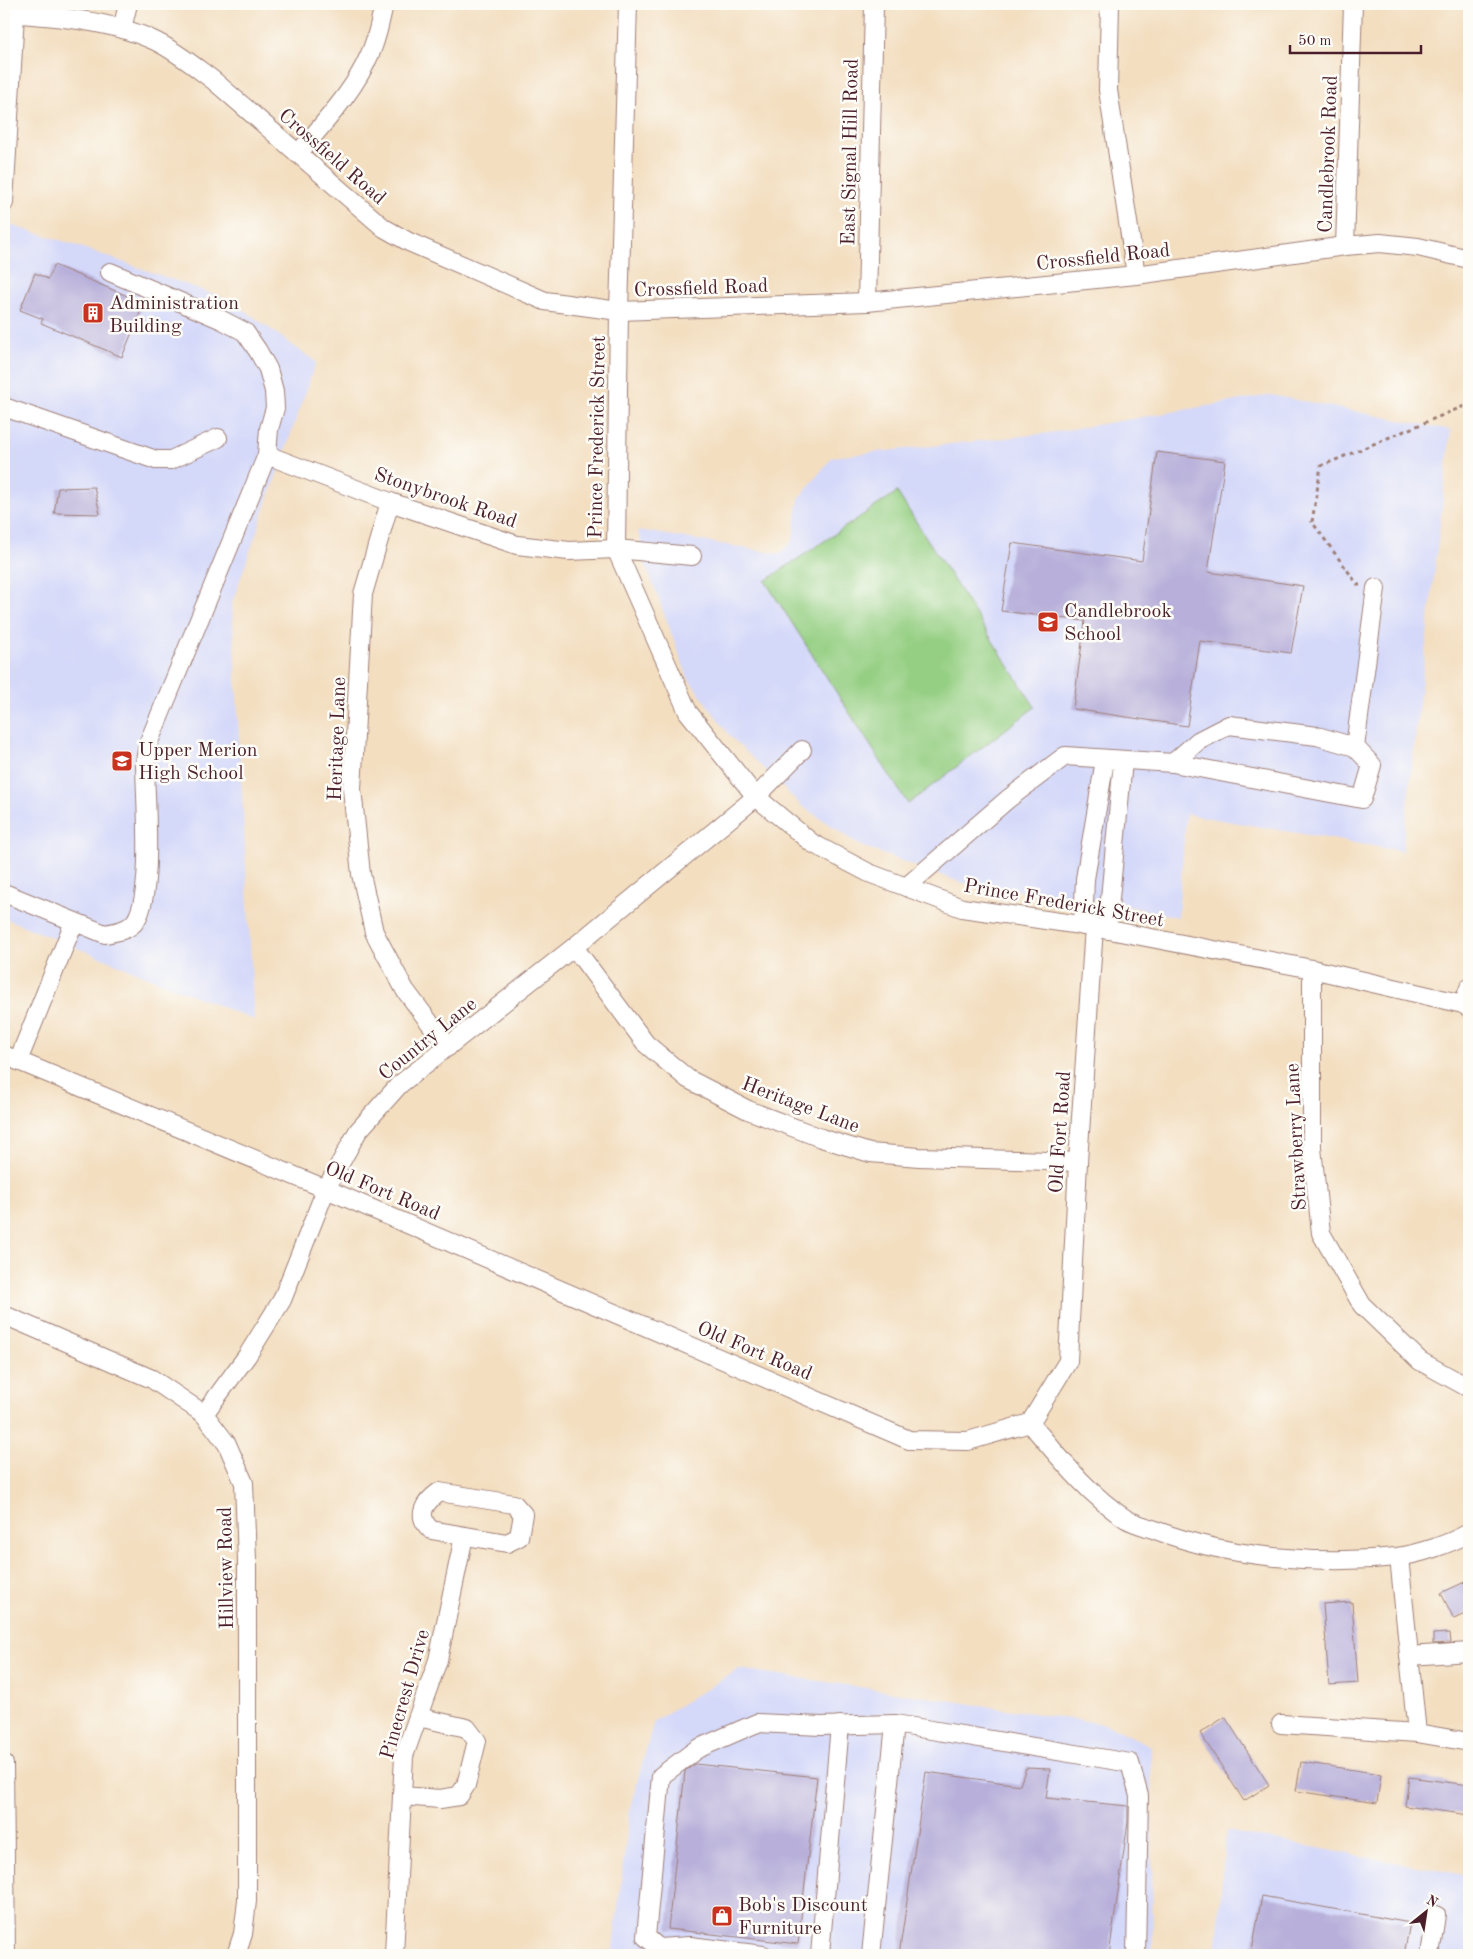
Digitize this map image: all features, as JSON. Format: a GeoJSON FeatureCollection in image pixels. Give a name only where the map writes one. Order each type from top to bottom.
{"type":"FeatureCollection","features":[{"type":"Feature","properties":{"kind":"street"},"geometry":{"type":"LineString","coordinates":[[122,28],[128,4]]}},
{"type":"Feature","properties":{"kind":"street"},"geometry":{"type":"LineString","coordinates":[[298,154],[356,82],[369,56],[379,28],[384,4]]}},
{"type":"Feature","properties":{"kind":"street","name":"Prince Frederick Street"},"geometry":{"type":"LineString","coordinates":[[628,4],[619,311],[616,549],[688,712],[756,797],[812,843],[869,873],[962,908],[1095,928],[1467,1000]]}},
{"type":"Feature","properties":{"kind":"street","name":"East Signal Hill Road"},"geometry":{"type":"LineString","coordinates":[[867,302],[874,4]]}},
{"type":"Feature","properties":{"kind":"street"},"geometry":{"type":"LineString","coordinates":[[1110,4],[1108,90],[1136,275]]}},
{"type":"Feature","properties":{"kind":"street","name":"Candlebrook Road"},"geometry":{"type":"LineString","coordinates":[[1345,246],[1353,4]]}},
{"type":"Feature","properties":{"kind":"street"},"geometry":{"type":"LineString","coordinates":[[4,203],[10,13]]}},
{"type":"Feature","properties":{"kind":"street","name":"Crossfield Road"},"geometry":{"type":"LineString","coordinates":[[10,13],[122,28],[156,41],[185,59],[213,80],[384,228],[409,242],[545,301],[619,311],[867,302],[1136,275],[1345,246],[1380,243],[1418,247],[1469,259]]}},
{"type":"Feature","properties":{"kind":"street"},"geometry":{"type":"LineString","coordinates":[[4,893],[105,934],[122,931],[136,922],[143,904],[147,875],[145,762],[148,744],[267,455],[269,429],[275,408],[274,391],[268,369],[245,332],[220,319],[110,272]]}},
{"type":"Feature","properties":{"kind":"street"},"geometry":{"type":"LineString","coordinates":[[4,407],[156,460],[171,460],[218,438]]}},
{"type":"Feature","properties":{"kind":"street","name":"Stonybrook Road"},"geometry":{"type":"LineString","coordinates":[[267,455],[390,502],[518,545],[569,551],[616,549],[692,556]]}},
{"type":"Feature","properties":{"kind":"street","name":"Heritage Lane"},"geometry":{"type":"LineString","coordinates":[[390,502],[363,594],[352,789],[361,874],[374,932],[405,990],[448,1047]]}},
{"type":"Feature","properties":{"kind":"street"},"geometry":{"type":"LineString","coordinates":[[1355,747],[1376,588]]}},
{"type":"Feature","properties":{"kind":"street"},"geometry":{"type":"LineString","coordinates":[[906,887],[1008,799],[1065,756],[1173,763],[1362,799],[1372,765],[1355,747],[1317,736],[1229,725],[1198,741],[1173,763]]}},
{"type":"Feature","properties":{"kind":"street","name":"Country Lane"},"geometry":{"type":"LineString","coordinates":[[204,1414],[247,1356],[282,1300],[326,1189],[358,1131],[399,1085],[574,947],[756,797],[802,750]]}},
{"type":"Feature","properties":{"kind":"street"},"geometry":{"type":"LineString","coordinates":[[1095,928],[1114,760]]}},
{"type":"Feature","properties":{"kind":"street"},"geometry":{"type":"LineString","coordinates":[[1095,928],[1085,878],[1114,760]]}},
{"type":"Feature","properties":{"kind":"street"},"geometry":{"type":"LineString","coordinates":[[11,1058],[74,922]]}},
{"type":"Feature","properties":{"kind":"street","name":"Old Fort Road"},"geometry":{"type":"LineString","coordinates":[[11,1058],[326,1189],[909,1440],[968,1441],[1030,1423],[1068,1361],[1078,1162],[1095,928]]}},
{"type":"Feature","properties":{"kind":"street","name":"Heritage Lane"},"geometry":{"type":"LineString","coordinates":[[574,947],[646,1044],[688,1079],[748,1110],[821,1138],[870,1153],[919,1157],[1078,1162]]}},
{"type":"Feature","properties":{"kind":"street","name":"Strawberry Lane"},"geometry":{"type":"LineString","coordinates":[[1312,970],[1312,1148],[1321,1233],[1362,1305],[1420,1361],[1469,1388]]}},
{"type":"Feature","properties":{"kind":"street","name":"Hillview Road"},"geometry":{"type":"LineString","coordinates":[[4,1315],[152,1379],[204,1414],[227,1444],[244,1482],[247,1560],[247,1901],[243,1934],[236,1955]]}},
{"type":"Feature","properties":{"kind":"street"},"geometry":{"type":"LineString","coordinates":[[1030,1423],[1079,1480],[1127,1519],[1184,1541],[1252,1554],[1314,1561],[1399,1557],[1452,1542],[1469,1534]]}},
{"type":"Feature","properties":{"kind":"street"},"geometry":{"type":"LineString","coordinates":[[439,1492],[514,1504],[523,1514],[519,1537],[507,1544],[464,1536],[431,1530],[425,1524],[423,1513],[426,1501],[439,1492]]}},
{"type":"Feature","properties":{"kind":"street","name":"Pinecrest Drive"},"geometry":{"type":"LineString","coordinates":[[394,1955],[404,1756],[438,1660],[464,1536]]}},
{"type":"Feature","properties":{"kind":"street"},"geometry":{"type":"LineString","coordinates":[[1399,1557],[1417,1733]]}},
{"type":"Feature","properties":{"kind":"street"},"geometry":{"type":"LineString","coordinates":[[1409,1656],[1469,1652]]}},
{"type":"Feature","properties":{"kind":"street"},"geometry":{"type":"LineString","coordinates":[[402,1796],[440,1799],[459,1796],[466,1785],[477,1742],[467,1728],[418,1717]]}},
{"type":"Feature","properties":{"kind":"street"},"geometry":{"type":"LineString","coordinates":[[763,1955],[659,1948],[646,1937],[661,1776],[697,1749],[758,1723],[895,1724],[1130,1762],[1138,1796],[1136,1955]]}},
{"type":"Feature","properties":{"kind":"street"},"geometry":{"type":"LineString","coordinates":[[871,1955],[895,1724]]}},
{"type":"Feature","properties":{"kind":"street"},"geometry":{"type":"LineString","coordinates":[[1281,1724],[1417,1733],[1469,1742]]}},
{"type":"Feature","properties":{"kind":"street"},"geometry":{"type":"LineString","coordinates":[[820,1955],[840,1725]]}},
{"type":"Feature","properties":{"kind":"street"},"geometry":{"type":"LineString","coordinates":[[4,1764],[6,1955]]}},
{"type":"Feature","properties":{"kind":"street"},"geometry":{"type":"LineString","coordinates":[[1430,1955],[1436,1914]]}},
{"type":"Feature","properties":{"kind":"path"},"geometry":{"type":"LineString","coordinates":[[1376,588],[1358,585],[1312,522],[1321,466],[1469,404]]}},
{"type":"Feature","properties":{"kind":"shaded area","name":"Upper Merion High School"},"geometry":{"type":"Polygon","coordinates":[[[4,223],[69,243],[230,300],[316,362],[232,603],[254,1020],[4,918],[4,223]]]}},
{"type":"Feature","properties":{"kind":"shaded area","name":"Candlebrook School"},"geometry":{"type":"Polygon","coordinates":[[[1271,395],[1451,430],[1402,851],[1186,814],[1178,917],[1123,905],[962,883],[861,846],[802,806],[730,736],[688,678],[646,565],[638,530],[780,554],[793,540],[799,499],[832,457],[1049,433],[1271,395]]]}},
{"type":"Feature","properties":{"kind":"shaded area"},"geometry":{"type":"Polygon","coordinates":[[[739,1669],[1106,1724],[1151,1746],[1153,1955],[612,1955],[630,1808],[654,1721],[739,1669]]]}},
{"type":"Feature","properties":{"kind":"shaded area"},"geometry":{"type":"Polygon","coordinates":[[[1226,1831],[1469,1876],[1469,1955],[1216,1955],[1226,1831]]]}},
{"type":"Feature","properties":{"kind":"green space"},"geometry":{"type":"Polygon","coordinates":[[[897,492],[1035,707],[908,804],[765,581],[897,492]]]}},
{"type":"Feature","properties":{"kind":"building","name":"Administration Building"},"geometry":{"type":"Polygon","coordinates":[[[54,265],[144,303],[122,357],[41,323],[43,319],[20,310],[35,273],[48,279],[54,265]]]}},
{"type":"Feature","properties":{"kind":"building"},"geometry":{"type":"Polygon","coordinates":[[[1157,452],[1225,461],[1208,572],[1303,586],[1291,653],[1200,641],[1187,726],[1073,709],[1085,621],[1001,611],[1012,543],[1142,561],[1157,452]]]}},
{"type":"Feature","properties":{"kind":"building"},"geometry":{"type":"Polygon","coordinates":[[[94,487],[100,514],[54,513],[58,488],[94,487]]]}},
{"type":"Feature","properties":{"kind":"building"},"geometry":{"type":"Polygon","coordinates":[[[1469,1580],[1469,1612],[1454,1619],[1441,1593],[1469,1580]]]}},
{"type":"Feature","properties":{"kind":"building"},"geometry":{"type":"Polygon","coordinates":[[[1352,1602],[1358,1683],[1329,1685],[1323,1604],[1352,1602]]]}},
{"type":"Feature","properties":{"kind":"building"},"geometry":{"type":"Polygon","coordinates":[[[1450,1633],[1451,1643],[1433,1644],[1433,1634],[1450,1633]]]}},
{"type":"Feature","properties":{"kind":"building"},"geometry":{"type":"Polygon","coordinates":[[[1225,1717],[1269,1785],[1244,1801],[1200,1733],[1225,1717]]]}},
{"type":"Feature","properties":{"kind":"building"},"geometry":{"type":"Polygon","coordinates":[[[1301,1762],[1381,1774],[1377,1803],[1296,1791],[1301,1762]]]}},
{"type":"Feature","properties":{"kind":"building"},"geometry":{"type":"Polygon","coordinates":[[[695,1764],[817,1777],[798,1944],[668,1929],[685,1771],[695,1764]]]}},
{"type":"Feature","properties":{"kind":"building"},"geometry":{"type":"Polygon","coordinates":[[[1026,1768],[1050,1769],[1046,1798],[1128,1806],[1128,1822],[1109,1955],[899,1955],[926,1772],[1020,1785],[1026,1768]]]}},
{"type":"Feature","properties":{"kind":"building"},"geometry":{"type":"Polygon","coordinates":[[[1409,1777],[1469,1785],[1469,1815],[1405,1806],[1409,1777]]]}},
{"type":"Feature","properties":{"kind":"building"},"geometry":{"type":"Polygon","coordinates":[[[1262,1896],[1410,1923],[1404,1955],[1251,1955],[1262,1896]]]}},
{"type":"Feature","properties":{"kind":"place","name":"Administration Building"},"geometry":{"type":"Point","coordinates":[93,313]}},
{"type":"Feature","properties":{"kind":"place","name":"Candlebrook School"},"geometry":{"type":"Point","coordinates":[1048,622]}},
{"type":"Feature","properties":{"kind":"place","name":"Upper Merion High School"},"geometry":{"type":"Point","coordinates":[122,761]}},
{"type":"Feature","properties":{"kind":"place","name":"Bob's Discount Furniture"},"geometry":{"type":"Point","coordinates":[722,1916]}}]}
